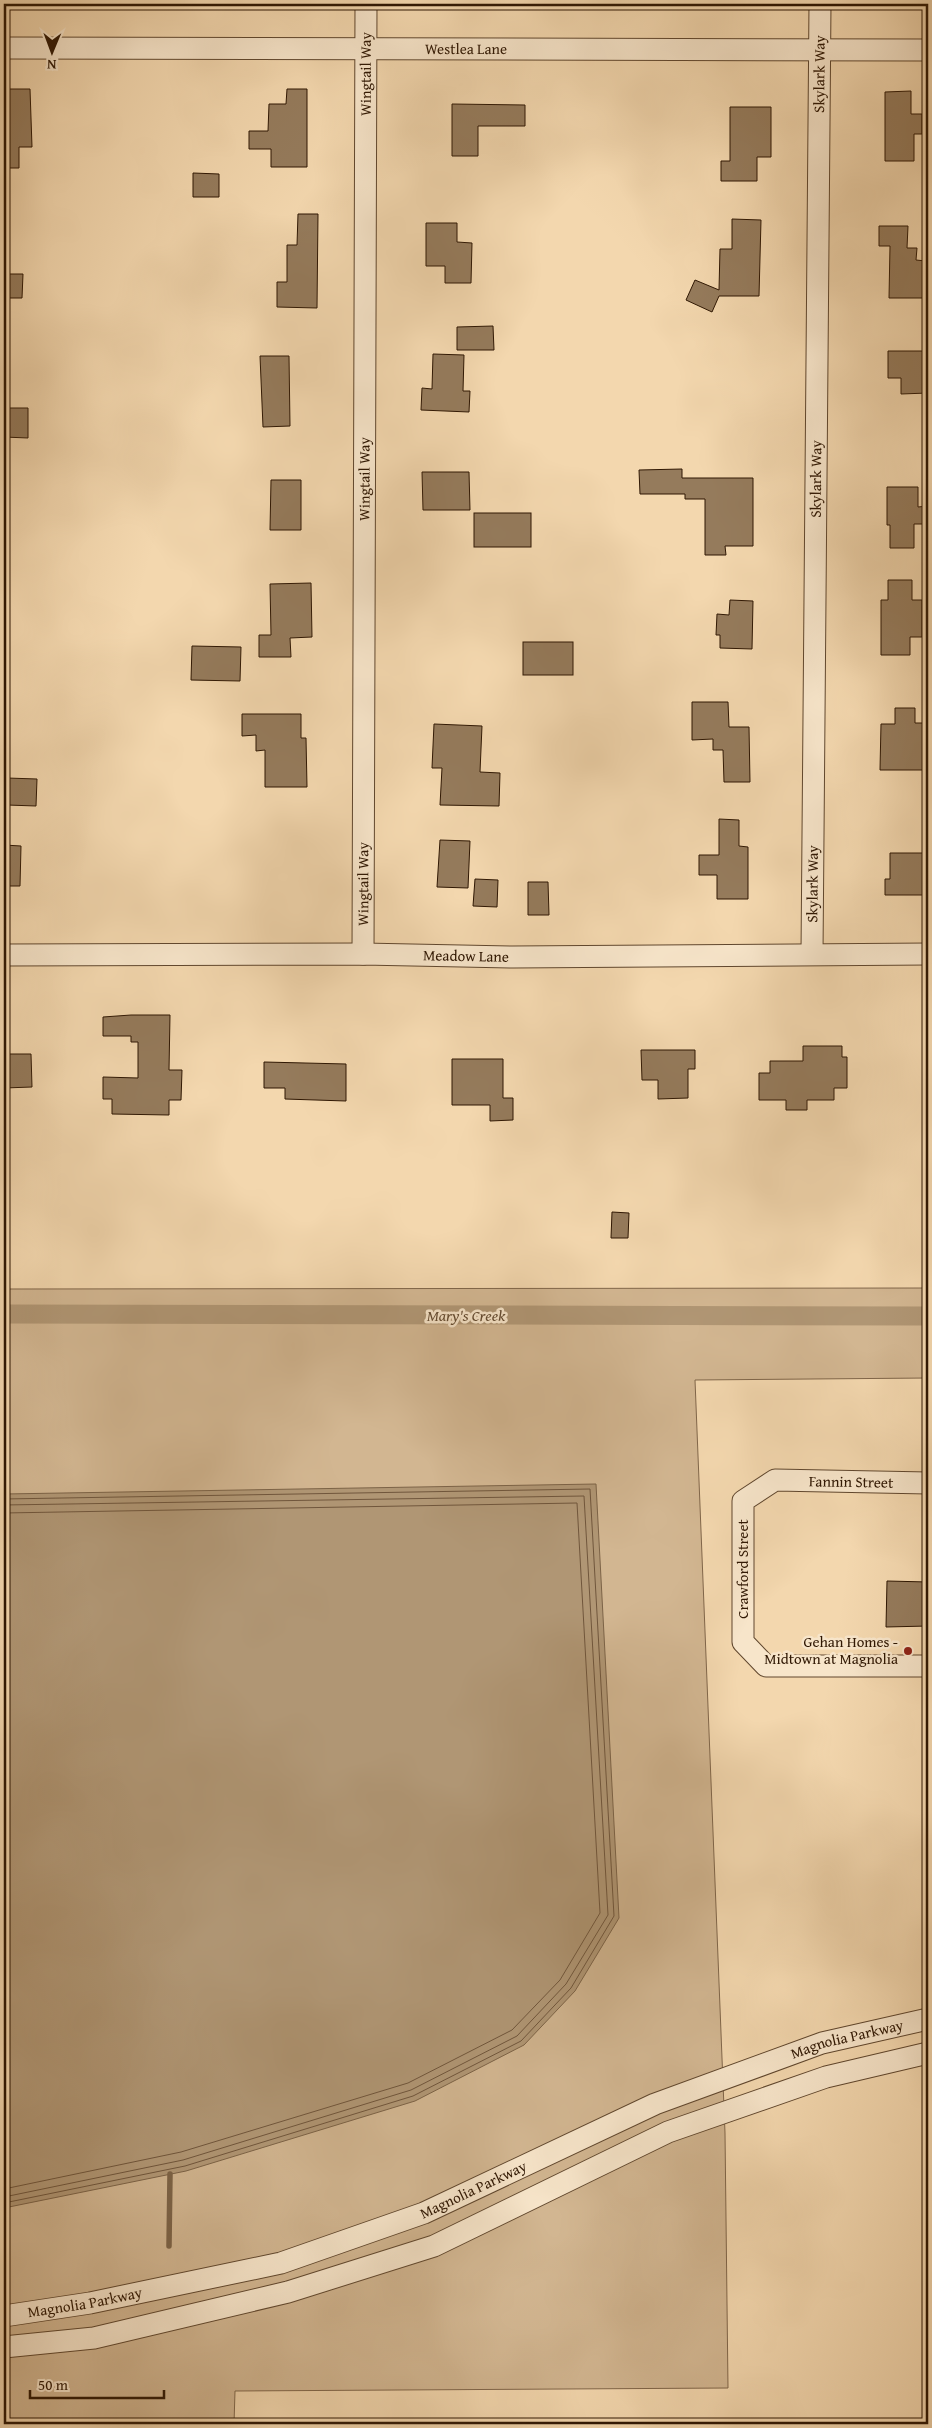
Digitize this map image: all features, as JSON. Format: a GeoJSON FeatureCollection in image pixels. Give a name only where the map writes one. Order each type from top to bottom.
{"type":"FeatureCollection","features":[{"type":"Feature","properties":{"kind":"street","name":"Wingtail Way"},"geometry":{"type":"LineString","coordinates":[[363,954],[366,4]]}},
{"type":"Feature","properties":{"kind":"street","name":"Skylark Way"},"geometry":{"type":"LineString","coordinates":[[812,954],[820,4]]}},
{"type":"Feature","properties":{"kind":"street","name":"Westlea Lane"},"geometry":{"type":"LineString","coordinates":[[4,48],[928,50]]}},
{"type":"Feature","properties":{"kind":"street","name":"Meadow Lane"},"geometry":{"type":"LineString","coordinates":[[4,955],[363,954],[513,957],[928,954]]}},
{"type":"Feature","properties":{"kind":"street","name":"Fannin Street"},"geometry":{"type":"LineString","coordinates":[[774,1480],[928,1484]]}},
{"type":"Feature","properties":{"kind":"street","name":"Crawford Street"},"geometry":{"type":"LineString","coordinates":[[774,1480],[743,1501],[743,1642],[766,1666],[928,1666]]}},
{"type":"Feature","properties":{"kind":"street","name":"Magnolia Parkway"},"geometry":{"type":"LineString","coordinates":[[4,2316],[90,2303],[281,2263],[424,2213],[655,2104],[822,2044],[928,2019]]}},
{"type":"Feature","properties":{"kind":"street","name":"Magnolia Parkway"},"geometry":{"type":"LineString","coordinates":[[4,2347],[94,2338],[288,2292],[434,2246],[668,2132],[826,2077],[928,2053]]}},
{"type":"Feature","properties":{"kind":"street"},"geometry":{"type":"LineString","coordinates":[[325,2248],[335,2277]]}},
{"type":"Feature","properties":{"kind":"shaded area"},"geometry":{"type":"Polygon","coordinates":[[[928,1288],[928,1378],[695,1380],[725,2133],[728,2388],[235,2391],[234,2424],[4,2424],[4,1289],[928,1288]]]}},
{"type":"Feature","properties":{"kind":"water"},"geometry":{"type":"Polygon","coordinates":[[[596,1484],[619,1918],[575,1991],[524,2045],[415,2101],[186,2171],[4,2208],[4,1494],[596,1484]]]}},
{"type":"Feature","properties":{"kind":"building"},"geometry":{"type":"Polygon","coordinates":[[[4,89],[30,89],[32,147],[19,147],[19,168],[4,168],[4,89]]]}},
{"type":"Feature","properties":{"kind":"building"},"geometry":{"type":"Polygon","coordinates":[[[287,89],[307,89],[307,167],[271,167],[271,149],[249,149],[249,131],[268,131],[269,104],[286,104],[287,89]]]}},
{"type":"Feature","properties":{"kind":"building"},"geometry":{"type":"Polygon","coordinates":[[[911,91],[911,114],[922,114],[922,134],[914,134],[914,161],[885,161],[885,92],[911,91]]]}},
{"type":"Feature","properties":{"kind":"building"},"geometry":{"type":"Polygon","coordinates":[[[452,104],[525,105],[525,126],[478,126],[478,156],[452,156],[452,104]]]}},
{"type":"Feature","properties":{"kind":"building"},"geometry":{"type":"Polygon","coordinates":[[[730,107],[771,107],[771,157],[757,157],[757,181],[721,181],[721,161],[730,161],[730,107]]]}},
{"type":"Feature","properties":{"kind":"building"},"geometry":{"type":"Polygon","coordinates":[[[193,173],[219,174],[219,197],[193,197],[193,173]]]}},
{"type":"Feature","properties":{"kind":"building"},"geometry":{"type":"Polygon","coordinates":[[[298,214],[318,214],[317,308],[277,307],[277,282],[287,282],[287,245],[297,245],[298,214]]]}},
{"type":"Feature","properties":{"kind":"building"},"geometry":{"type":"Polygon","coordinates":[[[732,219],[761,220],[759,296],[719,296],[712,312],[686,300],[695,280],[719,290],[720,249],[732,249],[732,219]]]}},
{"type":"Feature","properties":{"kind":"building"},"geometry":{"type":"Polygon","coordinates":[[[426,223],[457,223],[457,242],[472,243],[471,283],[445,283],[445,266],[426,266],[426,223]]]}},
{"type":"Feature","properties":{"kind":"building"},"geometry":{"type":"Polygon","coordinates":[[[879,226],[908,226],[907,248],[917,248],[916,260],[926,261],[925,298],[889,298],[890,246],[879,246],[879,226]]]}},
{"type":"Feature","properties":{"kind":"building"},"geometry":{"type":"Polygon","coordinates":[[[4,274],[23,274],[22,298],[4,298],[4,274]]]}},
{"type":"Feature","properties":{"kind":"building"},"geometry":{"type":"Polygon","coordinates":[[[493,326],[494,350],[457,350],[457,327],[493,326]]]}},
{"type":"Feature","properties":{"kind":"building"},"geometry":{"type":"Polygon","coordinates":[[[888,351],[928,351],[928,393],[901,394],[901,378],[888,378],[888,351]]]}},
{"type":"Feature","properties":{"kind":"building"},"geometry":{"type":"Polygon","coordinates":[[[433,354],[464,355],[463,391],[470,391],[469,412],[421,410],[422,388],[432,389],[433,354]]]}},
{"type":"Feature","properties":{"kind":"building"},"geometry":{"type":"Polygon","coordinates":[[[260,356],[289,356],[290,426],[263,427],[260,356]]]}},
{"type":"Feature","properties":{"kind":"building"},"geometry":{"type":"Polygon","coordinates":[[[4,408],[28,408],[28,438],[4,437],[4,408]]]}},
{"type":"Feature","properties":{"kind":"building"},"geometry":{"type":"Polygon","coordinates":[[[682,469],[682,478],[753,478],[753,546],[725,546],[726,555],[705,555],[705,499],[685,499],[685,494],[640,494],[639,470],[682,469]]]}},
{"type":"Feature","properties":{"kind":"building"},"geometry":{"type":"Polygon","coordinates":[[[422,472],[469,472],[470,510],[423,510],[422,472]]]}},
{"type":"Feature","properties":{"kind":"building"},"geometry":{"type":"Polygon","coordinates":[[[271,480],[301,480],[301,530],[270,530],[271,480]]]}},
{"type":"Feature","properties":{"kind":"building"},"geometry":{"type":"Polygon","coordinates":[[[887,487],[918,487],[918,507],[928,506],[928,524],[914,524],[914,548],[890,548],[890,525],[887,525],[887,487]]]}},
{"type":"Feature","properties":{"kind":"building"},"geometry":{"type":"Polygon","coordinates":[[[474,513],[531,513],[531,547],[474,547],[474,513]]]}},
{"type":"Feature","properties":{"kind":"building"},"geometry":{"type":"Polygon","coordinates":[[[888,580],[912,580],[912,600],[922,600],[922,637],[910,637],[910,655],[881,655],[881,600],[888,600],[888,580]]]}},
{"type":"Feature","properties":{"kind":"building"},"geometry":{"type":"Polygon","coordinates":[[[311,583],[312,637],[290,638],[291,657],[259,657],[259,635],[271,635],[270,584],[311,583]]]}},
{"type":"Feature","properties":{"kind":"building"},"geometry":{"type":"Polygon","coordinates":[[[730,600],[753,601],[752,649],[720,648],[720,635],[716,635],[717,614],[729,615],[730,600]]]}},
{"type":"Feature","properties":{"kind":"building"},"geometry":{"type":"Polygon","coordinates":[[[523,642],[573,642],[573,675],[523,675],[523,642]]]}},
{"type":"Feature","properties":{"kind":"building"},"geometry":{"type":"Polygon","coordinates":[[[192,646],[241,647],[240,681],[191,680],[192,646]]]}},
{"type":"Feature","properties":{"kind":"building"},"geometry":{"type":"Polygon","coordinates":[[[692,702],[728,702],[729,727],[749,727],[750,782],[724,782],[723,750],[713,750],[713,739],[692,740],[692,702]]]}},
{"type":"Feature","properties":{"kind":"building"},"geometry":{"type":"Polygon","coordinates":[[[895,708],[915,708],[915,723],[928,723],[928,750],[924,750],[924,770],[880,770],[881,724],[895,724],[895,708]]]}},
{"type":"Feature","properties":{"kind":"building"},"geometry":{"type":"Polygon","coordinates":[[[242,714],[301,714],[301,738],[306,738],[307,787],[265,787],[265,750],[256,751],[256,735],[242,736],[242,714]]]}},
{"type":"Feature","properties":{"kind":"building"},"geometry":{"type":"Polygon","coordinates":[[[434,724],[482,726],[480,772],[500,773],[499,806],[440,805],[442,768],[432,768],[434,724]]]}},
{"type":"Feature","properties":{"kind":"building"},"geometry":{"type":"Polygon","coordinates":[[[7,778],[37,779],[36,806],[7,805],[7,778]]]}},
{"type":"Feature","properties":{"kind":"building"},"geometry":{"type":"Polygon","coordinates":[[[719,819],[739,820],[739,846],[748,847],[748,899],[717,899],[717,875],[699,875],[699,855],[719,855],[719,819]]]}},
{"type":"Feature","properties":{"kind":"building"},"geometry":{"type":"Polygon","coordinates":[[[440,840],[470,841],[468,888],[437,887],[440,840]]]}},
{"type":"Feature","properties":{"kind":"building"},"geometry":{"type":"Polygon","coordinates":[[[4,845],[21,846],[20,886],[4,886],[4,845]]]}},
{"type":"Feature","properties":{"kind":"building"},"geometry":{"type":"Polygon","coordinates":[[[890,853],[928,853],[928,895],[885,895],[885,879],[890,879],[890,853]]]}},
{"type":"Feature","properties":{"kind":"building"},"geometry":{"type":"Polygon","coordinates":[[[475,879],[498,880],[497,907],[473,906],[475,879]]]}},
{"type":"Feature","properties":{"kind":"building"},"geometry":{"type":"Polygon","coordinates":[[[528,882],[548,882],[549,915],[528,915],[528,882]]]}},
{"type":"Feature","properties":{"kind":"building"},"geometry":{"type":"Polygon","coordinates":[[[170,1015],[169,1070],[182,1070],[181,1100],[169,1100],[169,1115],[112,1114],[112,1099],[103,1099],[103,1077],[138,1078],[138,1042],[131,1042],[131,1036],[103,1036],[103,1017],[170,1015]]]}},
{"type":"Feature","properties":{"kind":"building"},"geometry":{"type":"Polygon","coordinates":[[[803,1046],[842,1046],[842,1057],[847,1057],[847,1088],[834,1088],[834,1100],[807,1100],[807,1110],[786,1110],[786,1100],[759,1100],[759,1073],[770,1073],[770,1061],[803,1061],[803,1046]]]}},
{"type":"Feature","properties":{"kind":"building"},"geometry":{"type":"Polygon","coordinates":[[[641,1050],[695,1050],[695,1069],[688,1069],[688,1098],[658,1099],[658,1080],[642,1080],[641,1050]]]}},
{"type":"Feature","properties":{"kind":"building"},"geometry":{"type":"Polygon","coordinates":[[[4,1054],[31,1054],[32,1087],[4,1088],[4,1054]]]}},
{"type":"Feature","properties":{"kind":"building"},"geometry":{"type":"Polygon","coordinates":[[[452,1059],[503,1059],[503,1098],[513,1098],[513,1120],[490,1121],[490,1105],[452,1105],[452,1059]]]}},
{"type":"Feature","properties":{"kind":"building"},"geometry":{"type":"Polygon","coordinates":[[[264,1062],[346,1064],[346,1101],[285,1099],[285,1088],[264,1088],[264,1062]]]}},
{"type":"Feature","properties":{"kind":"building"},"geometry":{"type":"Polygon","coordinates":[[[612,1212],[629,1213],[628,1238],[611,1238],[612,1212]]]}},
{"type":"Feature","properties":{"kind":"building"},"geometry":{"type":"Polygon","coordinates":[[[887,1581],[928,1582],[928,1626],[886,1627],[887,1581]]]}},
{"type":"Feature","properties":{"kind":"waterway","name":"Mary's Creek"},"geometry":{"type":"LineString","coordinates":[[4,1314],[928,1316]]}},
{"type":"Feature","properties":{"kind":"waterway"},"geometry":{"type":"LineString","coordinates":[[169,2246],[170,2174]]}},
{"type":"Feature","properties":{"kind":"place","name":"Gehan Homes - Midtown at Magnolia"},"geometry":{"type":"Point","coordinates":[908,1651]}}]}
